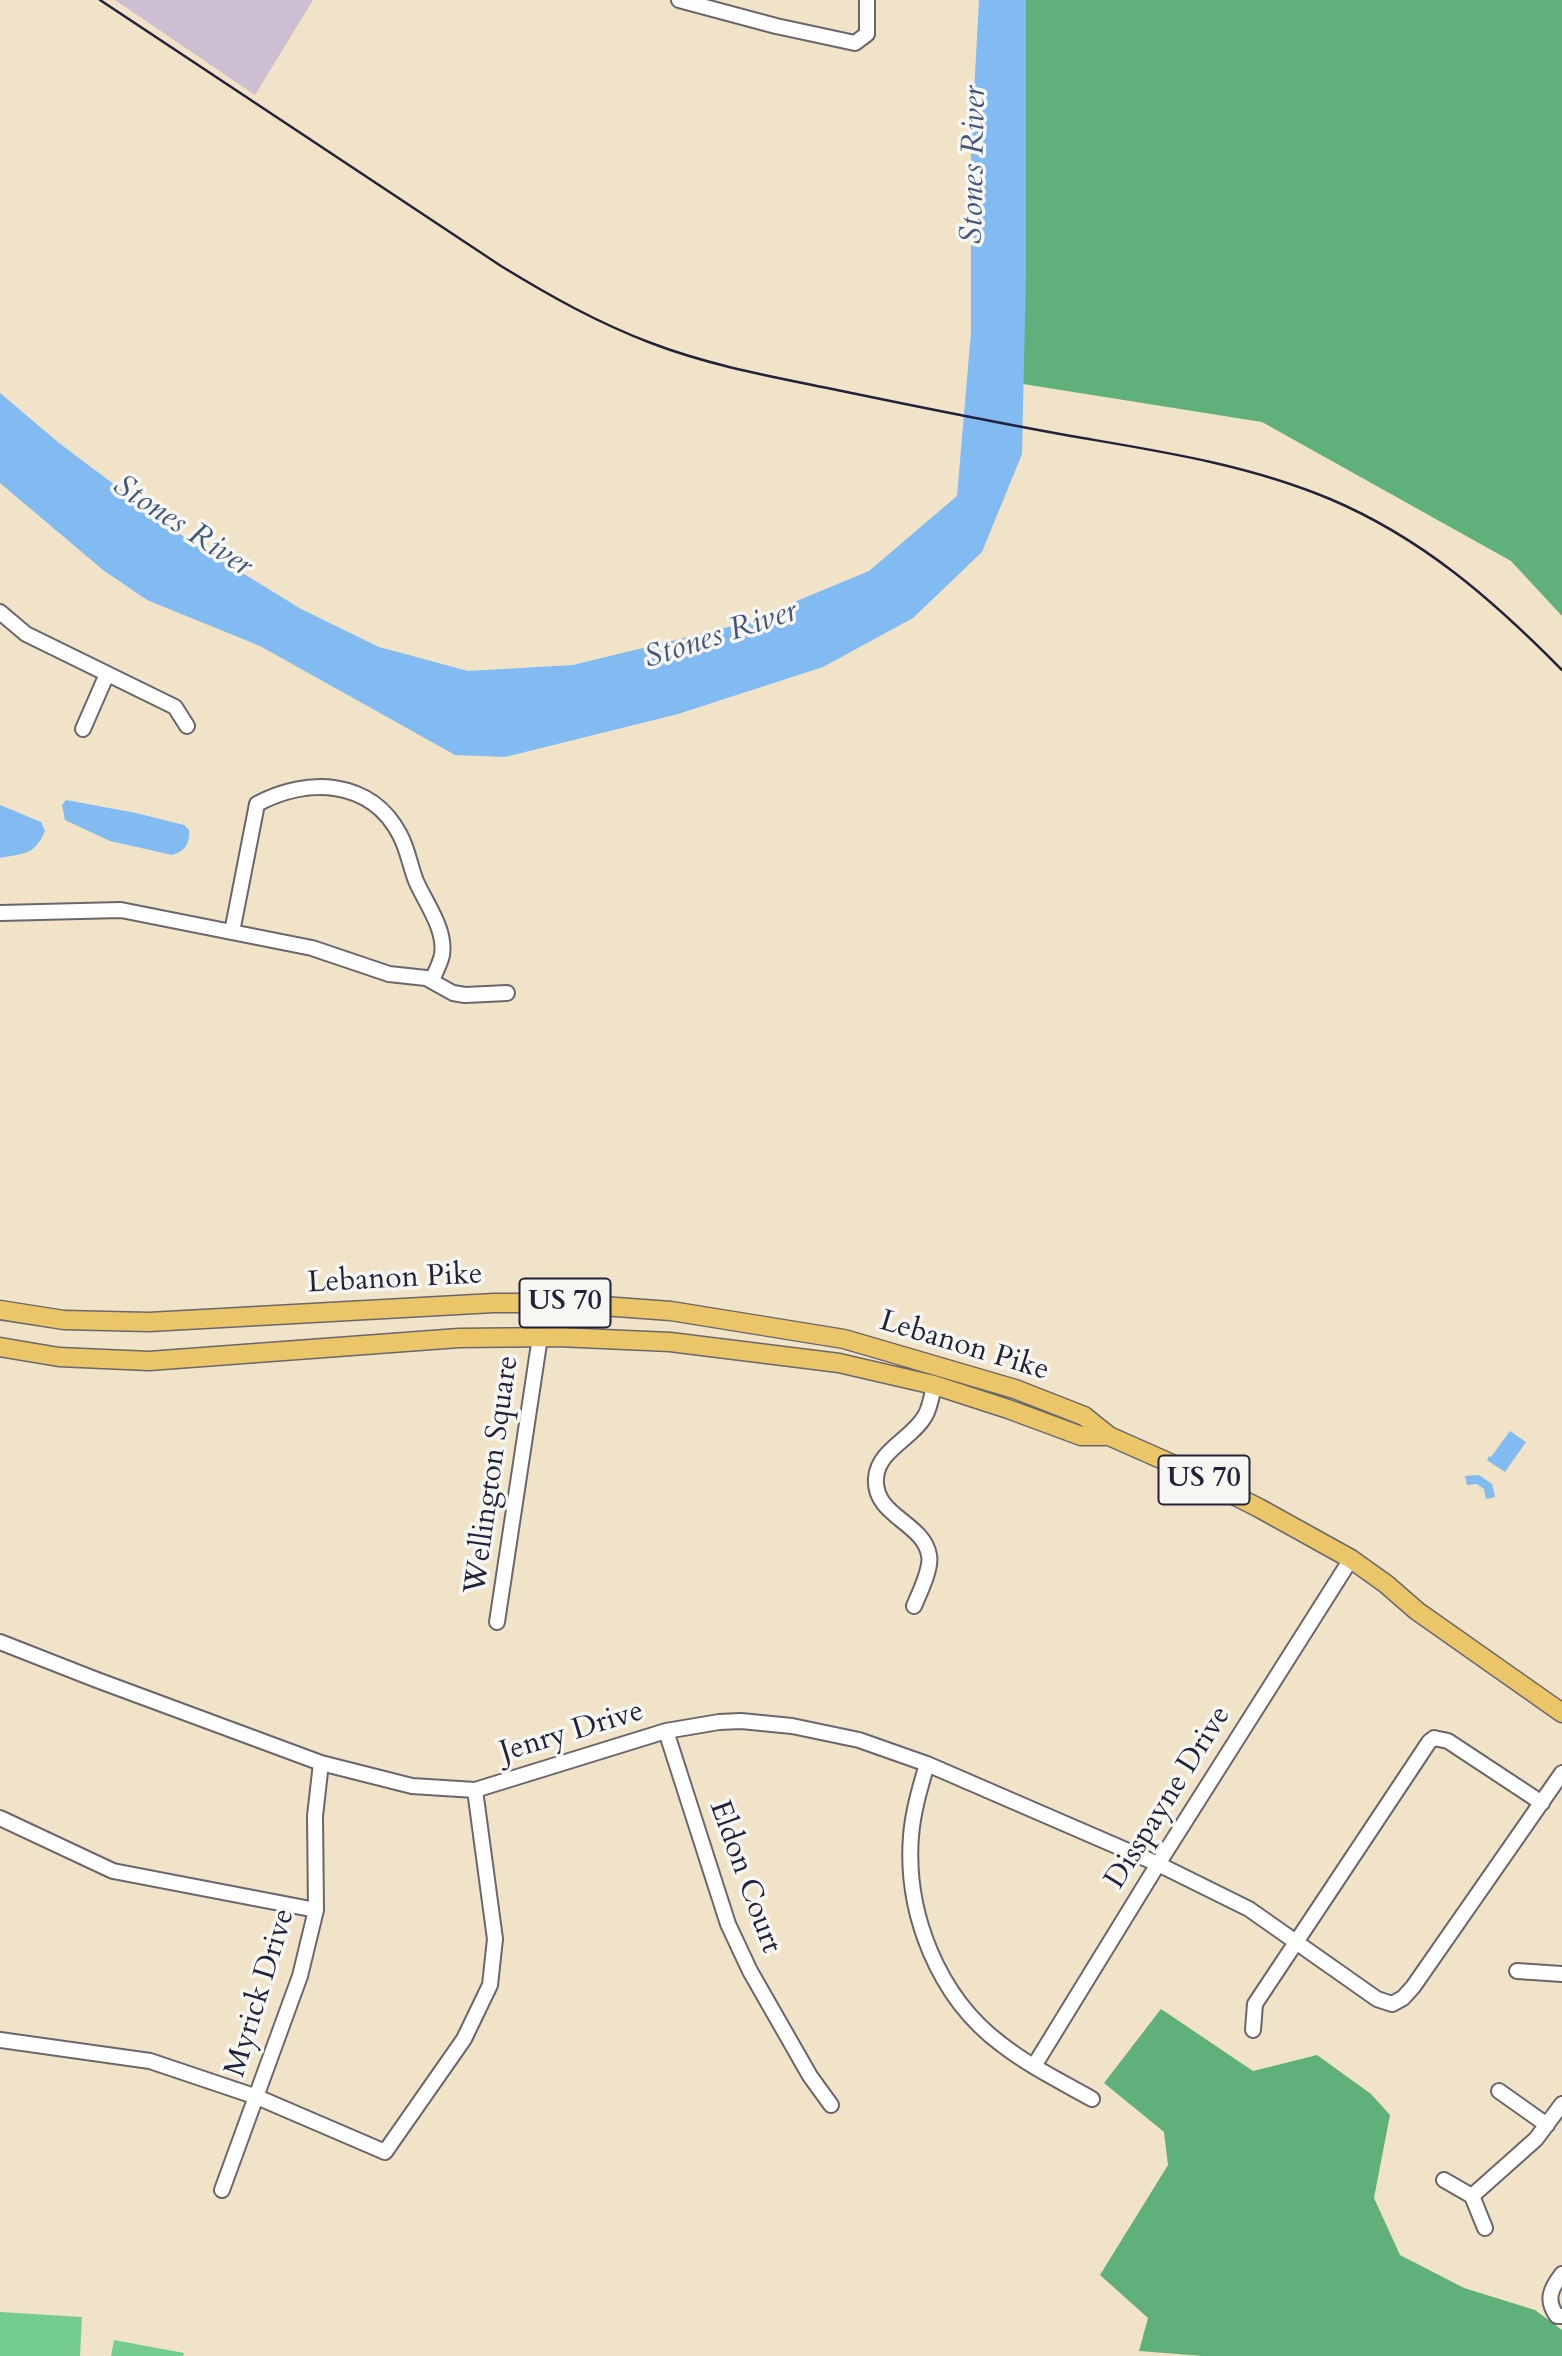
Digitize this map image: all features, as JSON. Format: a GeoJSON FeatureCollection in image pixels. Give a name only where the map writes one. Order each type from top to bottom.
{"type":"FeatureCollection","features":[{"type":"Feature","properties":{"kind":"main road","name":"Lebanon Pike"},"geometry":{"type":"LineString","coordinates":[[0,1310],[64,1320],[149,1322],[494,1303],[562,1303],[671,1311],[844,1339],[1015,1389],[1084,1416],[1109,1436],[1170,1462],[1351,1559],[1418,1611],[1562,1713]]}},
{"type":"Feature","properties":{"kind":"main road"},"geometry":{"type":"LineString","coordinates":[[558,1337],[562,1303]]}},
{"type":"Feature","properties":{"kind":"main road"},"geometry":{"type":"LineString","coordinates":[[801,1359],[806,1333]]}},
{"type":"Feature","properties":{"kind":"main road","name":"Lebanon Pike"},"geometry":{"type":"LineString","coordinates":[[0,1347],[59,1357],[149,1361],[459,1338],[558,1337],[670,1342],[839,1363],[934,1385],[1081,1436],[1109,1436]]}},
{"type":"Feature","properties":{"kind":"street"},"geometry":{"type":"LineString","coordinates":[[679,0],[776,26],[855,43],[867,34],[867,0]]}},
{"type":"Feature","properties":{"kind":"street"},"geometry":{"type":"LineString","coordinates":[[0,612],[26,634],[175,707],[187,726]]}},
{"type":"Feature","properties":{"kind":"street"},"geometry":{"type":"LineString","coordinates":[[83,729],[107,674]]}},
{"type":"Feature","properties":{"kind":"street"},"geometry":{"type":"LineString","coordinates":[[232,932],[257,804],[296,788],[316,786],[346,790],[364,797],[377,807],[400,835],[442,941],[442,956],[432,980]]}},
{"type":"Feature","properties":{"kind":"street"},"geometry":{"type":"LineString","coordinates":[[0,913],[121,910],[312,948],[389,974],[419,976],[432,980],[442,989],[465,996],[507,993]]}},
{"type":"Feature","properties":{"kind":"street","name":"Wellington Square"},"geometry":{"type":"LineString","coordinates":[[497,1622],[540,1337]]}},
{"type":"Feature","properties":{"kind":"street"},"geometry":{"type":"LineString","coordinates":[[914,1606],[925,1580],[930,1556],[922,1541],[881,1502],[875,1479],[884,1458],[910,1436],[926,1415],[934,1385]]}},
{"type":"Feature","properties":{"kind":"street","name":"Disspayne Drive"},"geometry":{"type":"LineString","coordinates":[[1034,2066],[1351,1559]]}},
{"type":"Feature","properties":{"kind":"street","name":"Jenry Drive"},"geometry":{"type":"LineString","coordinates":[[0,1642],[97,1681],[321,1763],[412,1786],[475,1790],[666,1731],[741,1721],[792,1726],[859,1740],[927,1763],[1158,1864],[1249,1909],[1377,1999],[1392,2004],[1403,1998],[1562,1773]]}},
{"type":"Feature","properties":{"kind":"street","name":"Eldon Court"},"geometry":{"type":"LineString","coordinates":[[666,1731],[728,1924],[757,1983],[810,2076],[831,2105]]}},
{"type":"Feature","properties":{"kind":"street"},"geometry":{"type":"LineString","coordinates":[[1253,2030],[1255,2004],[1434,1738],[1448,1741],[1542,1803]]}},
{"type":"Feature","properties":{"kind":"street","name":"Myrick Drive"},"geometry":{"type":"LineString","coordinates":[[222,2190],[300,1976],[316,1910],[315,1816],[321,1763]]}},
{"type":"Feature","properties":{"kind":"street"},"geometry":{"type":"LineString","coordinates":[[927,1763],[915,1807],[910,1866],[920,1923],[930,1951],[959,2002],[978,2024],[1000,2044],[1092,2099]]}},
{"type":"Feature","properties":{"kind":"street"},"geometry":{"type":"LineString","coordinates":[[0,2040],[150,2061],[257,2097],[385,2152],[464,2039],[490,1985],[495,1939],[475,1790]]}},
{"type":"Feature","properties":{"kind":"street"},"geometry":{"type":"LineString","coordinates":[[0,1818],[113,1871],[316,1910]]}},
{"type":"Feature","properties":{"kind":"street"},"geometry":{"type":"LineString","coordinates":[[1517,1971],[1562,1974]]}},
{"type":"Feature","properties":{"kind":"street"},"geometry":{"type":"LineString","coordinates":[[1499,2091],[1547,2125]]}},
{"type":"Feature","properties":{"kind":"street"},"geometry":{"type":"LineString","coordinates":[[1472,2196],[1536,2139],[1562,2104]]}},
{"type":"Feature","properties":{"kind":"street"},"geometry":{"type":"LineString","coordinates":[[1444,2180],[1472,2196],[1485,2228]]}},
{"type":"Feature","properties":{"kind":"street"},"geometry":{"type":"LineString","coordinates":[[1562,2274],[1550,2290],[1551,2308],[1558,2316],[1562,2316]]}},
{"type":"Feature","properties":{"kind":"shaded area"},"geometry":{"type":"Polygon","coordinates":[[[115,0],[313,0],[255,95],[115,0]]]}},
{"type":"Feature","properties":{"kind":"green space"},"geometry":{"type":"Polygon","coordinates":[[[1026,0],[1562,0],[1562,616],[1511,561],[1262,422],[1023,384],[1026,0]]]}},
{"type":"Feature","properties":{"kind":"green space"},"geometry":{"type":"Polygon","coordinates":[[[1161,2009],[1253,2071],[1317,2055],[1371,2094],[1390,2115],[1374,2198],[1400,2255],[1464,2288],[1535,2310],[1562,2330],[1562,2356],[1203,2356],[1139,2351],[1148,2318],[1100,2275],[1168,2165],[1164,2132],[1104,2083],[1161,2009]]]}},
{"type":"Feature","properties":{"kind":"green space"},"geometry":{"type":"Polygon","coordinates":[[[0,2312],[82,2317],[80,2356],[0,2356],[0,2312]]]}},
{"type":"Feature","properties":{"kind":"green space"},"geometry":{"type":"Polygon","coordinates":[[[114,2340],[184,2353],[183,2356],[111,2356],[114,2340]]]}},
{"type":"Feature","properties":{"kind":"water","name":"Stones River"},"geometry":{"type":"Polygon","coordinates":[[[979,0],[1026,0],[1026,271],[1022,454],[982,552],[913,618],[823,667],[678,714],[505,757],[455,755],[260,646],[147,600],[103,570],[0,483],[0,393],[59,443],[184,537],[301,609],[379,647],[468,671],[573,665],[741,624],[869,571],[957,496],[971,332],[971,148],[979,0]]]}},
{"type":"Feature","properties":{"kind":"water"},"geometry":{"type":"Polygon","coordinates":[[[66,800],[184,825],[189,830],[189,839],[183,849],[172,855],[110,841],[65,820],[62,805],[66,800]]]}},
{"type":"Feature","properties":{"kind":"water"},"geometry":{"type":"Polygon","coordinates":[[[0,805],[41,822],[45,831],[37,845],[22,854],[0,858],[0,805]]]}},
{"type":"Feature","properties":{"kind":"water"},"geometry":{"type":"Polygon","coordinates":[[[1510,1431],[1526,1442],[1505,1472],[1487,1460],[1510,1431]]]}},
{"type":"Feature","properties":{"kind":"water"},"geometry":{"type":"Polygon","coordinates":[[[1479,1475],[1492,1484],[1495,1497],[1486,1499],[1484,1489],[1477,1484],[1467,1485],[1465,1476],[1479,1475]]]}},
{"type":"Feature","properties":{"kind":"railway"},"geometry":{"type":"LineString","coordinates":[[100,0],[501,266],[612,327],[674,351],[743,370],[983,420],[1169,453],[1235,468],[1299,487],[1364,515],[1395,532],[1454,572],[1509,619],[1562,670]]}}]}
